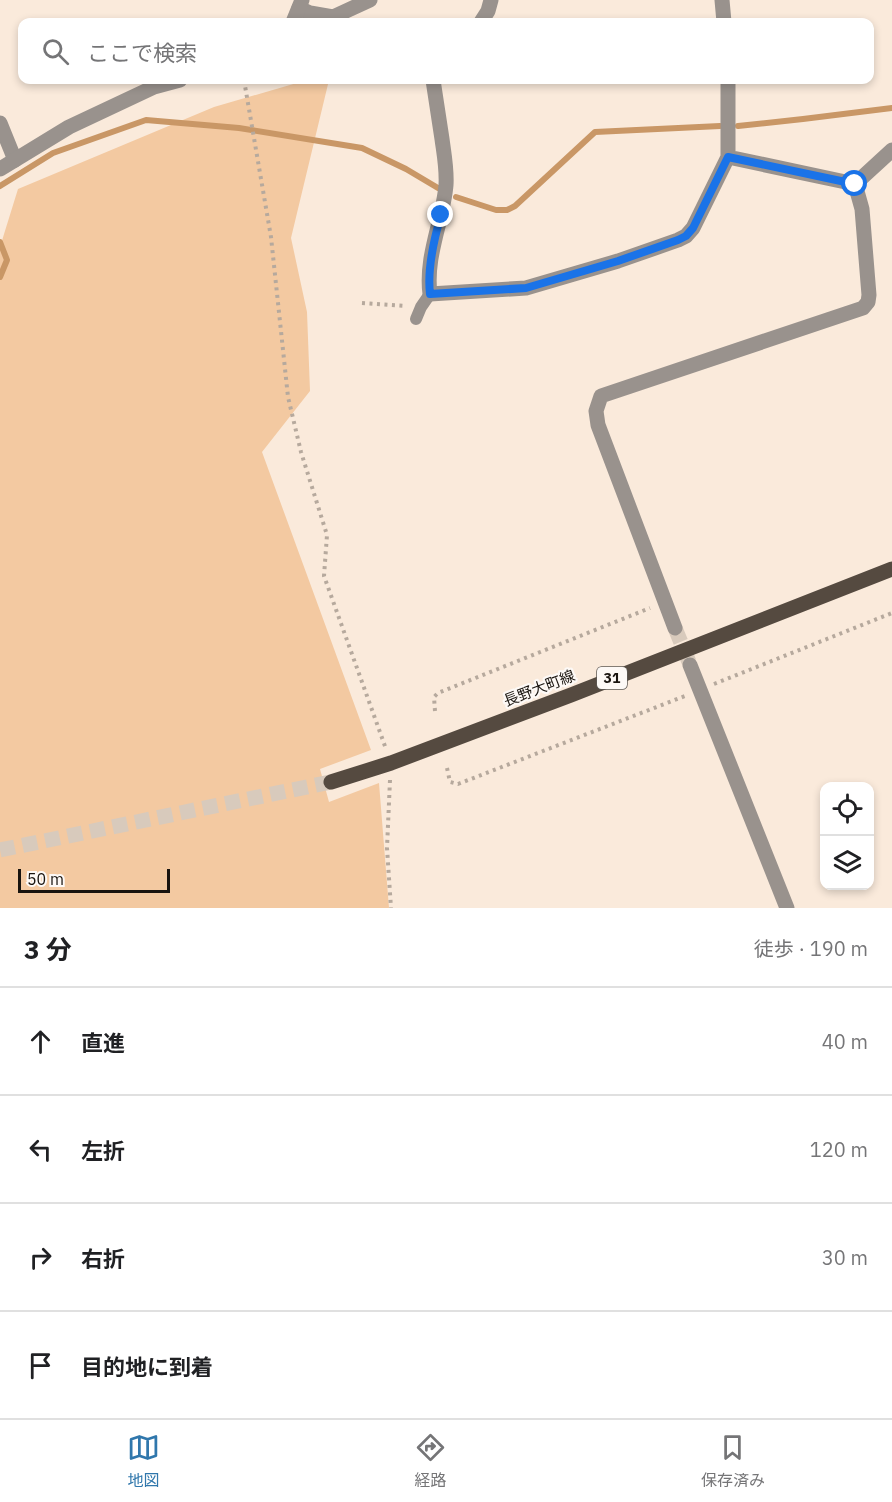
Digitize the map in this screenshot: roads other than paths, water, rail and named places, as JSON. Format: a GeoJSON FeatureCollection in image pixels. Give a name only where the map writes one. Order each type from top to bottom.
{"type":"FeatureCollection","features":[{"type":"Feature","properties":{"kind":"main road","name":"長野大町線"},"geometry":{"type":"LineString","coordinates":[[330,782],[391,763],[571,695],[892,569]]}},
{"type":"Feature","properties":{"kind":"street"},"geometry":{"type":"LineString","coordinates":[[295,18],[301,4],[310,14],[333,17],[370,0]]}},
{"type":"Feature","properties":{"kind":"street"},"geometry":{"type":"LineString","coordinates":[[484,18],[489,11],[491,0]]}},
{"type":"Feature","properties":{"kind":"street"},"geometry":{"type":"LineString","coordinates":[[722,0],[724,18]]}},
{"type":"Feature","properties":{"kind":"street"},"geometry":{"type":"LineString","coordinates":[[0,170],[69,127],[154,87],[165,84]]}},
{"type":"Feature","properties":{"kind":"street"},"geometry":{"type":"LineString","coordinates":[[434,84],[446,162],[446,182],[428,283],[430,294],[526,288],[618,261],[686,236],[693,228],[728,157],[728,84]]}},
{"type":"Feature","properties":{"kind":"street"},"geometry":{"type":"LineString","coordinates":[[0,123],[15,160]]}},
{"type":"Feature","properties":{"kind":"street"},"geometry":{"type":"LineString","coordinates":[[855,184],[892,150]]}},
{"type":"Feature","properties":{"kind":"street"},"geometry":{"type":"LineString","coordinates":[[728,157],[855,184]]}},
{"type":"Feature","properties":{"kind":"street"},"geometry":{"type":"LineString","coordinates":[[675,628],[598,425],[596,411],[602,396],[863,308],[868,302],[869,295],[862,209],[855,184]]}},
{"type":"Feature","properties":{"kind":"street"},"geometry":{"type":"LineString","coordinates":[[690,665],[787,908]]}},
{"type":"Feature","properties":{"kind":"lane"},"geometry":{"type":"LineString","coordinates":[[416,319],[430,294]]}},
{"type":"Feature","properties":{"kind":"waterway"},"geometry":{"type":"LineString","coordinates":[[738,126],[892,108]]}},
{"type":"Feature","properties":{"kind":"waterway"},"geometry":{"type":"LineString","coordinates":[[0,186],[53,153],[146,120],[239,128],[362,148],[406,169],[438,188]]}},
{"type":"Feature","properties":{"kind":"waterway"},"geometry":{"type":"LineString","coordinates":[[456,197],[496,210],[507,210],[515,206],[595,132],[720,126]]}},
{"type":"Feature","properties":{"kind":"waterway"},"geometry":{"type":"LineString","coordinates":[[0,242],[7,260],[0,277]]}},
{"type":"Feature","properties":{"kind":"tunnel"},"geometry":{"type":"LineString","coordinates":[[675,628],[689,662]]}},
{"type":"Feature","properties":{"kind":"tunnel"},"geometry":{"type":"LineString","coordinates":[[0,850],[331,782]]}}]}
